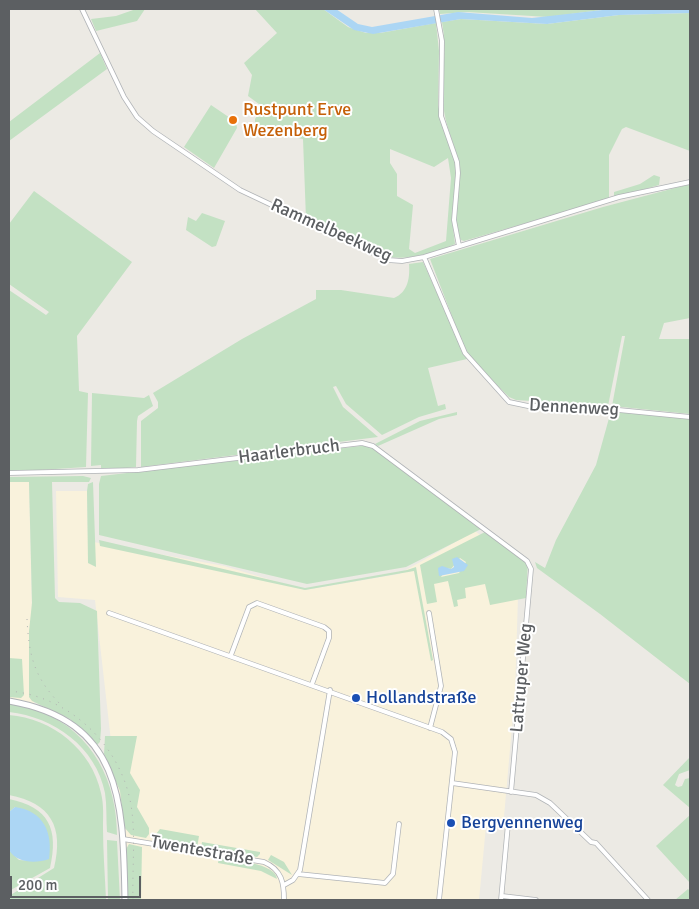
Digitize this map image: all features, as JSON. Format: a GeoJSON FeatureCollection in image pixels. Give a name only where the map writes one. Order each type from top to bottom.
{"type":"FeatureCollection","features":[{"type":"Feature","properties":{"kind":"main road"},"geometry":{"type":"LineString","coordinates":[[9,701],[54,714],[78,730],[100,756],[118,796],[124,839],[125,900]]}},
{"type":"Feature","properties":{"kind":"street","name":"Rammelbeekweg"},"geometry":{"type":"LineString","coordinates":[[82,9],[124,97],[137,117],[153,131],[240,190],[366,250],[394,260],[424,257],[619,197],[690,182]]}},
{"type":"Feature","properties":{"kind":"street"},"geometry":{"type":"LineString","coordinates":[[436,11],[442,51],[440,106],[457,162],[458,174],[454,220],[460,246]]}},
{"type":"Feature","properties":{"kind":"street","name":"Dennenweg"},"geometry":{"type":"LineString","coordinates":[[424,257],[465,354],[509,402],[528,406],[578,406],[690,417]]}},
{"type":"Feature","properties":{"kind":"street","name":"Haarlerbruch"},"geometry":{"type":"LineString","coordinates":[[9,473],[138,470],[366,443],[373,446],[442,497],[530,565]]}},
{"type":"Feature","properties":{"kind":"street","name":"Lattruper Weg"},"geometry":{"type":"LineString","coordinates":[[511,792],[530,588],[530,565]]}},
{"type":"Feature","properties":{"kind":"street"},"geometry":{"type":"LineString","coordinates":[[231,656],[249,607],[253,603],[287,613],[328,631],[329,638],[312,684]]}},
{"type":"Feature","properties":{"kind":"street"},"geometry":{"type":"LineString","coordinates":[[109,613],[330,690],[446,735],[453,743],[452,783],[439,900]]}},
{"type":"Feature","properties":{"kind":"street"},"geometry":{"type":"LineString","coordinates":[[429,613],[441,686],[430,728]]}},
{"type":"Feature","properties":{"kind":"street"},"geometry":{"type":"LineString","coordinates":[[284,900],[284,885],[298,874],[330,690]]}},
{"type":"Feature","properties":{"kind":"street"},"geometry":{"type":"LineString","coordinates":[[452,783],[536,795],[550,802],[591,842],[596,843],[648,900]]}},
{"type":"Feature","properties":{"kind":"street"},"geometry":{"type":"LineString","coordinates":[[298,874],[385,883],[393,874],[399,824]]}},
{"type":"Feature","properties":{"kind":"street"},"geometry":{"type":"LineString","coordinates":[[508,824],[502,898],[536,900]]}},
{"type":"Feature","properties":{"kind":"street","name":"Twentestraße"},"geometry":{"type":"LineString","coordinates":[[124,839],[264,862],[275,868],[284,885]]}},
{"type":"Feature","properties":{"kind":"shaded area"},"geometry":{"type":"Polygon","coordinates":[[[29,480],[34,704],[9,702],[9,481],[29,480]]]}},
{"type":"Feature","properties":{"kind":"shaded area"},"geometry":{"type":"Polygon","coordinates":[[[56,491],[87,491],[88,541],[224,566],[305,590],[399,574],[475,531],[519,565],[515,693],[503,828],[486,826],[479,900],[129,900],[95,600],[58,597],[56,491]]]}},
{"type":"Feature","properties":{"kind":"green space"},"geometry":{"type":"Polygon","coordinates":[[[136,9],[145,9],[137,21],[96,31],[91,19],[116,16],[136,9]]]}},
{"type":"Feature","properties":{"kind":"green space"},"geometry":{"type":"Polygon","coordinates":[[[255,9],[323,9],[348,27],[366,33],[380,33],[436,23],[439,51],[438,106],[454,156],[456,169],[452,219],[455,244],[422,255],[405,258],[389,257],[306,219],[303,139],[255,130],[255,119],[263,107],[248,96],[252,75],[244,63],[277,33],[255,9]],[[390,149],[390,163],[397,174],[397,196],[413,205],[409,249],[415,253],[446,241],[451,178],[448,158],[434,167],[390,149]]]}},
{"type":"Feature","properties":{"kind":"green space"},"geometry":{"type":"Polygon","coordinates":[[[439,9],[609,9],[548,17],[467,12],[440,14],[439,9]]]}},
{"type":"Feature","properties":{"kind":"green space"},"geometry":{"type":"Polygon","coordinates":[[[690,13],[690,151],[626,127],[622,129],[609,155],[609,199],[464,241],[461,240],[456,224],[459,179],[458,163],[445,119],[443,100],[444,33],[442,22],[461,19],[547,24],[619,15],[690,13]]]}},
{"type":"Feature","properties":{"kind":"green space"},"geometry":{"type":"Polygon","coordinates":[[[100,53],[107,69],[9,141],[9,122],[100,53]]]}},
{"type":"Feature","properties":{"kind":"green space"},"geometry":{"type":"Polygon","coordinates":[[[211,105],[236,122],[237,128],[214,168],[184,147],[211,105]]]}},
{"type":"Feature","properties":{"kind":"green space"},"geometry":{"type":"Polygon","coordinates":[[[654,175],[660,177],[659,185],[614,198],[614,192],[640,184],[654,175]]]}},
{"type":"Feature","properties":{"kind":"green space"},"geometry":{"type":"Polygon","coordinates":[[[690,184],[690,318],[664,323],[659,339],[690,339],[690,414],[612,406],[625,336],[622,336],[608,406],[516,400],[509,397],[473,362],[465,350],[430,259],[603,207],[690,184]]]}},
{"type":"Feature","properties":{"kind":"green space"},"geometry":{"type":"Polygon","coordinates":[[[34,191],[132,262],[77,336],[79,391],[88,393],[86,467],[10,472],[9,290],[46,315],[49,312],[9,284],[9,224],[34,191]]]}},
{"type":"Feature","properties":{"kind":"green space"},"geometry":{"type":"Polygon","coordinates":[[[202,213],[225,221],[216,246],[212,247],[186,230],[188,217],[196,221],[202,213]]]}},
{"type":"Feature","properties":{"kind":"green space"},"geometry":{"type":"Polygon","coordinates":[[[423,262],[467,359],[428,368],[438,406],[445,404],[446,409],[419,417],[382,435],[346,404],[336,386],[333,387],[343,407],[378,437],[141,467],[141,421],[158,408],[158,402],[153,393],[242,339],[316,299],[316,290],[341,290],[394,298],[402,292],[407,284],[409,264],[423,262]]]}},
{"type":"Feature","properties":{"kind":"green space"},"geometry":{"type":"Polygon","coordinates":[[[92,393],[144,398],[149,395],[153,406],[138,416],[137,421],[136,467],[101,471],[101,465],[91,466],[92,393]]]}},
{"type":"Feature","properties":{"kind":"green space"},"geometry":{"type":"Polygon","coordinates":[[[611,411],[690,419],[690,684],[537,568],[535,562],[545,568],[556,540],[596,465],[611,411]]]}},
{"type":"Feature","properties":{"kind":"green space"},"geometry":{"type":"Polygon","coordinates":[[[457,412],[457,415],[439,419],[378,446],[375,444],[420,421],[457,412]]]}},
{"type":"Feature","properties":{"kind":"green space"},"geometry":{"type":"Polygon","coordinates":[[[369,445],[483,528],[406,567],[307,584],[99,535],[99,484],[101,476],[369,445]]]}},
{"type":"Feature","properties":{"kind":"green space"},"geometry":{"type":"Polygon","coordinates":[[[83,476],[91,478],[89,482],[52,482],[55,598],[59,602],[80,603],[97,611],[101,729],[100,742],[97,745],[70,719],[32,701],[29,697],[29,631],[32,603],[29,482],[9,482],[9,477],[83,476]]]}},
{"type":"Feature","properties":{"kind":"green space"},"geometry":{"type":"Polygon","coordinates":[[[93,482],[96,567],[88,563],[87,491],[88,484],[93,482]]]}},
{"type":"Feature","properties":{"kind":"green space"},"geometry":{"type":"Polygon","coordinates":[[[487,531],[528,562],[526,598],[490,605],[485,584],[465,588],[466,598],[457,600],[458,606],[454,607],[448,581],[434,584],[437,602],[427,604],[420,565],[487,531]],[[460,558],[451,569],[447,568],[441,577],[459,573],[466,562],[460,558]]]}},
{"type":"Feature","properties":{"kind":"green space"},"geometry":{"type":"Polygon","coordinates":[[[99,540],[305,588],[416,567],[433,660],[431,661],[414,571],[305,590],[100,546],[99,540]]]}},
{"type":"Feature","properties":{"kind":"green space"},"geometry":{"type":"Polygon","coordinates":[[[9,658],[22,659],[24,695],[21,698],[9,697],[9,658]]]}},
{"type":"Feature","properties":{"kind":"green space"},"geometry":{"type":"Polygon","coordinates":[[[9,703],[42,712],[60,721],[88,746],[107,778],[116,815],[117,835],[107,832],[105,793],[93,762],[83,748],[57,728],[42,720],[9,712],[9,703]]]}},
{"type":"Feature","properties":{"kind":"green space"},"geometry":{"type":"Polygon","coordinates":[[[9,715],[25,717],[55,730],[68,739],[89,763],[96,777],[103,802],[106,900],[9,900],[9,896],[54,868],[57,840],[51,819],[44,811],[35,804],[9,795],[9,715]]]}},
{"type":"Feature","properties":{"kind":"green space"},"geometry":{"type":"Polygon","coordinates":[[[105,736],[137,736],[130,773],[140,790],[137,807],[149,828],[149,834],[146,838],[131,835],[124,827],[120,791],[104,754],[105,736]]]}},
{"type":"Feature","properties":{"kind":"green space"},"geometry":{"type":"Polygon","coordinates":[[[690,757],[690,770],[679,774],[675,785],[678,787],[682,786],[685,779],[690,778],[690,808],[663,785],[690,757]]]}},
{"type":"Feature","properties":{"kind":"green space"},"geometry":{"type":"Polygon","coordinates":[[[9,799],[34,808],[42,814],[52,831],[53,842],[50,868],[9,891],[9,850],[19,860],[33,861],[15,807],[9,812],[9,799]]]}},
{"type":"Feature","properties":{"kind":"green space"},"geometry":{"type":"Polygon","coordinates":[[[690,815],[690,883],[656,846],[690,815]]]}},
{"type":"Feature","properties":{"kind":"green space"},"geometry":{"type":"Polygon","coordinates":[[[160,829],[199,836],[197,848],[158,840],[156,834],[160,829]]]}},
{"type":"Feature","properties":{"kind":"green space"},"geometry":{"type":"Polygon","coordinates":[[[107,840],[117,841],[120,900],[108,900],[107,840]]]}},
{"type":"Feature","properties":{"kind":"green space"},"geometry":{"type":"Polygon","coordinates":[[[202,842],[260,852],[260,854],[257,857],[201,848],[202,842]]]}},
{"type":"Feature","properties":{"kind":"green space"},"geometry":{"type":"Polygon","coordinates":[[[129,844],[142,847],[141,900],[127,900],[125,851],[129,844]]]}},
{"type":"Feature","properties":{"kind":"green space"},"geometry":{"type":"Polygon","coordinates":[[[271,855],[284,862],[292,875],[268,860],[271,855]]]}},
{"type":"Feature","properties":{"kind":"green space"},"geometry":{"type":"Polygon","coordinates":[[[219,857],[262,866],[275,874],[277,879],[261,871],[218,863],[219,857]]]}},
{"type":"Feature","properties":{"kind":"green space"},"geometry":{"type":"Polygon","coordinates":[[[688,889],[690,891],[689,900],[675,900],[688,889]]]}},
{"type":"Feature","properties":{"kind":"water"},"geometry":{"type":"Polygon","coordinates":[[[323,9],[336,9],[358,24],[372,27],[458,12],[532,18],[611,9],[690,9],[690,13],[619,15],[547,24],[461,19],[373,34],[354,30],[323,9]]]}},
{"type":"Feature","properties":{"kind":"water"},"geometry":{"type":"Polygon","coordinates":[[[457,557],[468,565],[464,571],[439,576],[438,568],[442,566],[451,569],[454,567],[452,559],[457,557]]]}},
{"type":"Feature","properties":{"kind":"water"},"geometry":{"type":"Polygon","coordinates":[[[15,807],[25,809],[40,818],[48,832],[49,859],[38,862],[21,860],[9,850],[9,812],[15,807]]]}},
{"type":"Feature","properties":{"kind":"railway"},"geometry":{"type":"LineString","coordinates":[[27,619],[29,644],[34,665],[44,685],[60,704]]}},
{"type":"Feature","properties":{"kind":"railway"},"geometry":{"type":"LineString","coordinates":[[9,691],[31,695],[52,703],[72,714],[104,744],[116,763],[125,783],[131,805],[134,841],[133,900]]}},
{"type":"Feature","properties":{"kind":"place","name":"Rustpunt Erve Wezenberg"},"geometry":{"type":"Point","coordinates":[233,120]}},
{"type":"Feature","properties":{"kind":"place","name":"Hollandstraße"},"geometry":{"type":"Point","coordinates":[356,698]}},
{"type":"Feature","properties":{"kind":"place","name":"Bergvennenweg"},"geometry":{"type":"Point","coordinates":[451,823]}}]}
